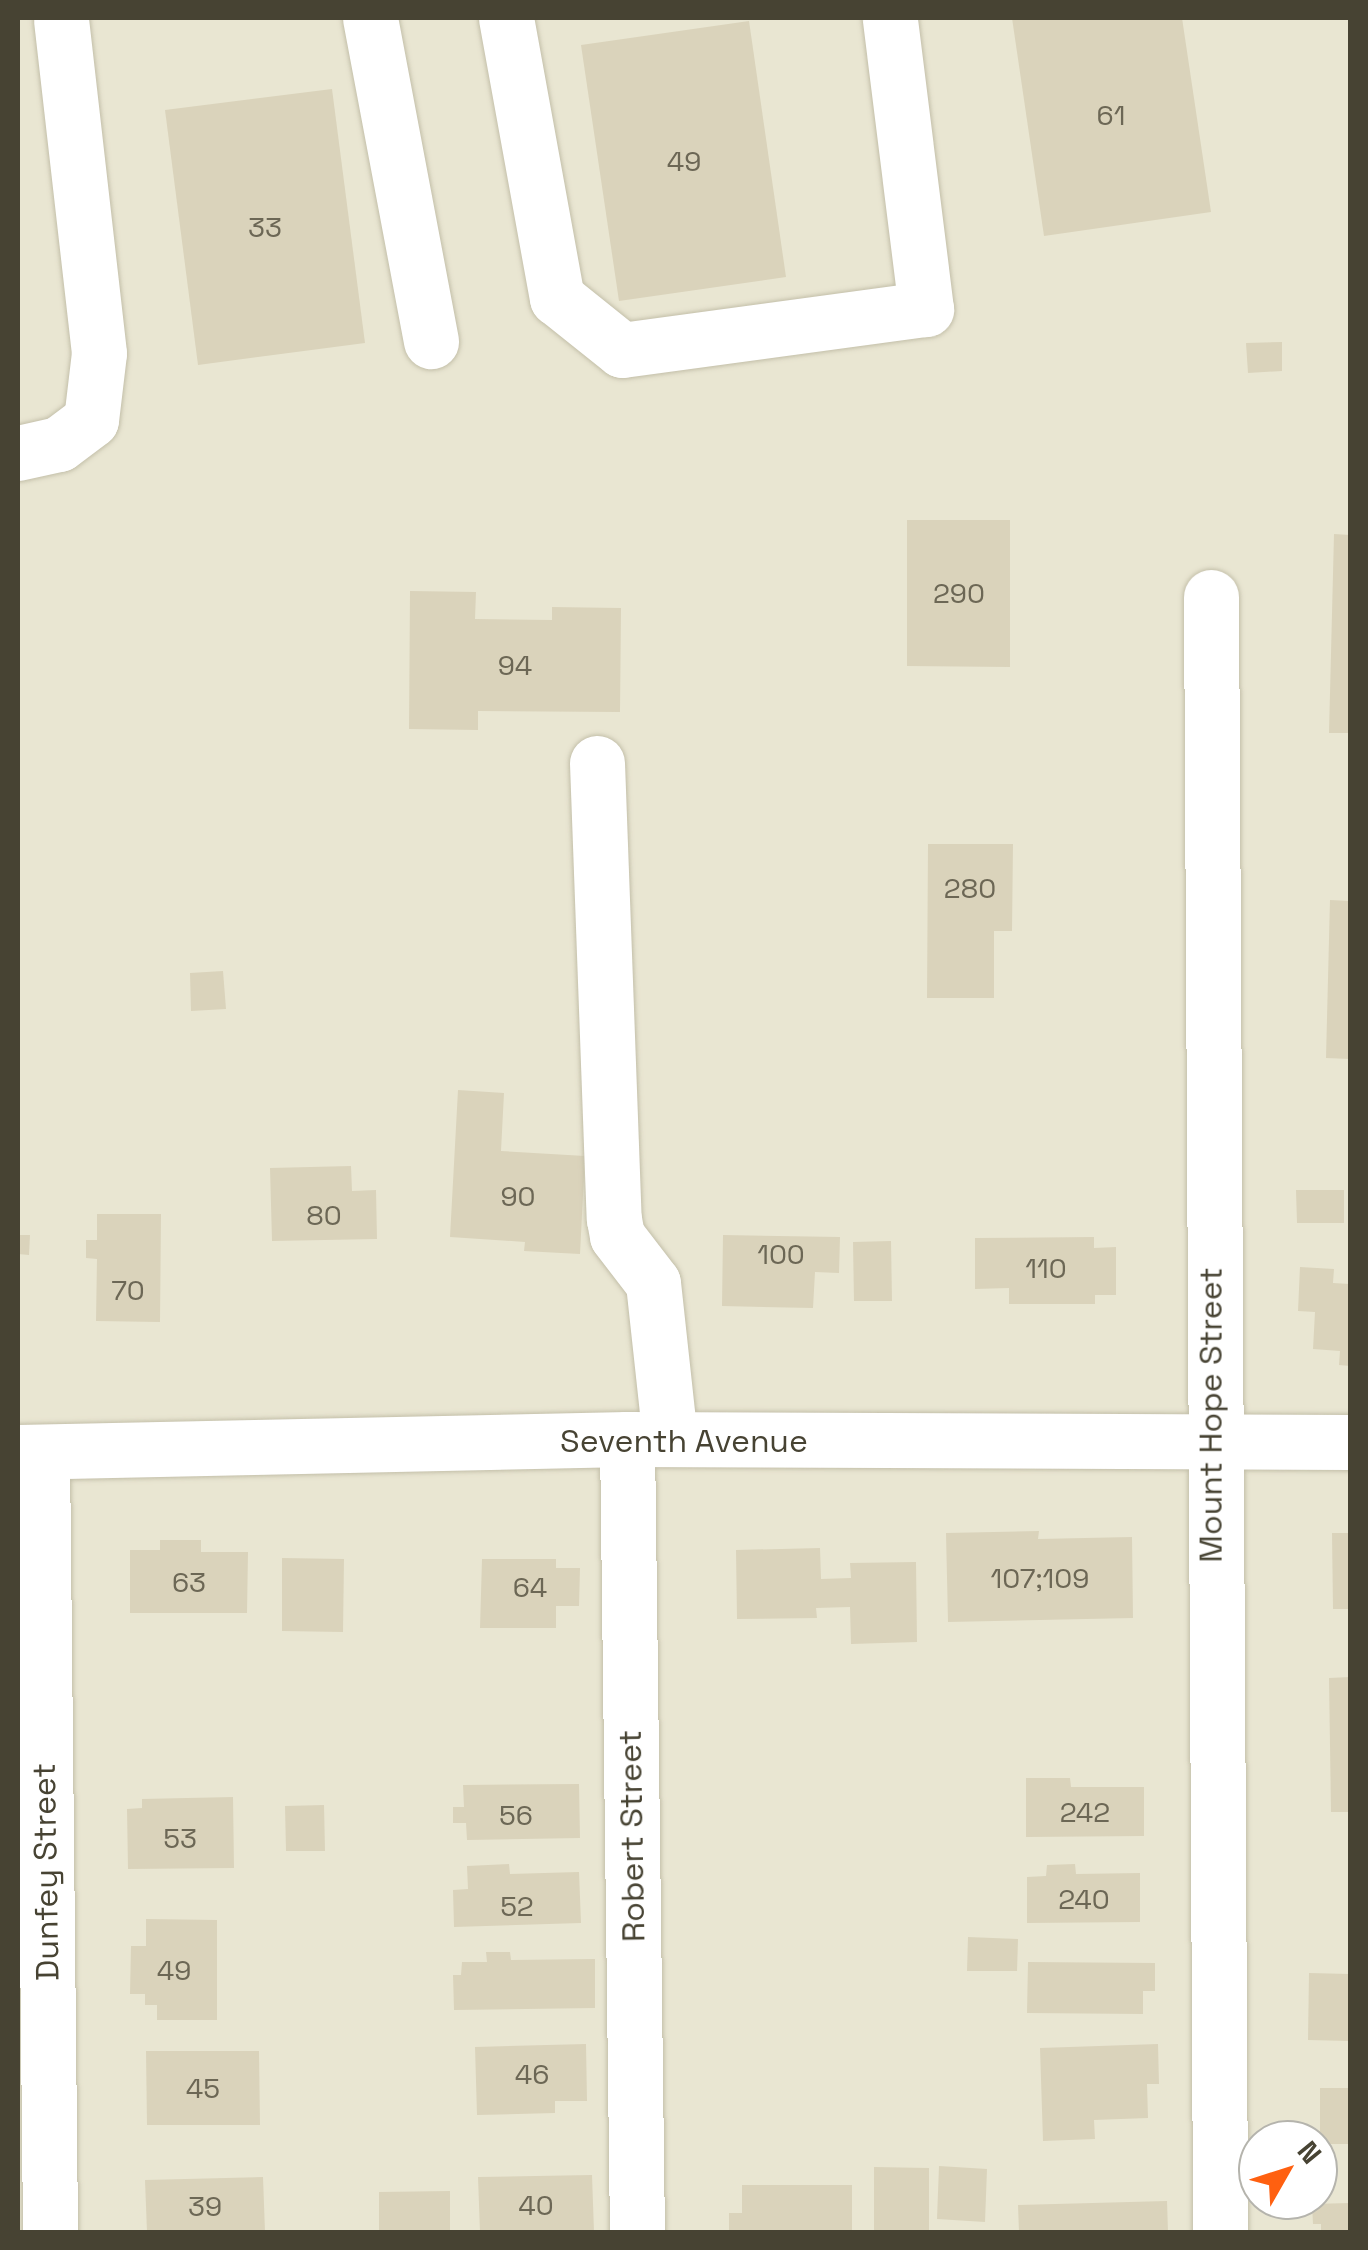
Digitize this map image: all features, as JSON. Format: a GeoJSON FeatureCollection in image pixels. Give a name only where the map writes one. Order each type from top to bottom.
{"type":"FeatureCollection","features":[{"type":"Feature","properties":{"kind":"street"},"geometry":{"type":"LineString","coordinates":[[370,18],[432,340]]}},
{"type":"Feature","properties":{"kind":"street"},"geometry":{"type":"LineString","coordinates":[[506,18],[557,298],[622,350],[926,310],[890,18]]}},
{"type":"Feature","properties":{"kind":"street"},"geometry":{"type":"LineString","coordinates":[[18,453],[59,444],[92,420],[98,353],[52,21]]}},
{"type":"Feature","properties":{"kind":"street","name":"Mount Hope Street"},"geometry":{"type":"LineString","coordinates":[[1211,596],[1210,1446],[1220,2232]]}},
{"type":"Feature","properties":{"kind":"street","name":"Robert Street"},"geometry":{"type":"LineString","coordinates":[[598,763],[614,1219],[617,1236],[654,1282],[648,1439],[637,2232]]}},
{"type":"Feature","properties":{"kind":"street","name":"Seventh Avenue"},"geometry":{"type":"LineString","coordinates":[[30,1452],[648,1439],[1210,1446],[1350,1442]]}},
{"type":"Feature","properties":{"kind":"street","name":"Dunfey Street"},"geometry":{"type":"LineString","coordinates":[[30,1452],[50,2232]]}},
{"type":"Feature","properties":{"kind":"shaded area"},"geometry":{"type":"Polygon","coordinates":[[[18,18],[1350,18],[1350,2232],[18,2232],[18,18]]]}},
{"type":"Feature","properties":{"kind":"building"},"geometry":{"type":"Polygon","coordinates":[[[1012,18],[1182,18],[1211,212],[1044,236],[1012,18]]]}},
{"type":"Feature","properties":{"kind":"building"},"geometry":{"type":"Polygon","coordinates":[[[749,21],[786,277],[619,301],[581,45],[749,21]]]}},
{"type":"Feature","properties":{"kind":"building"},"geometry":{"type":"Polygon","coordinates":[[[332,89],[365,343],[198,365],[165,110],[332,89]]]}},
{"type":"Feature","properties":{"kind":"building"},"geometry":{"type":"Polygon","coordinates":[[[1282,342],[1282,371],[1248,373],[1246,343],[1282,342]]]}},
{"type":"Feature","properties":{"kind":"building"},"geometry":{"type":"Polygon","coordinates":[[[907,520],[1010,520],[1010,667],[907,666],[907,520]]]}},
{"type":"Feature","properties":{"kind":"building"},"geometry":{"type":"Polygon","coordinates":[[[1334,534],[1350,535],[1350,733],[1329,733],[1334,534]]]}},
{"type":"Feature","properties":{"kind":"building"},"geometry":{"type":"Polygon","coordinates":[[[410,591],[476,592],[475,619],[552,620],[552,607],[621,608],[620,712],[478,711],[478,730],[409,729],[410,591]]]}},
{"type":"Feature","properties":{"kind":"building"},"geometry":{"type":"Polygon","coordinates":[[[928,844],[1013,844],[1012,931],[994,931],[994,998],[927,998],[928,844]]]}},
{"type":"Feature","properties":{"kind":"building"},"geometry":{"type":"Polygon","coordinates":[[[1330,900],[1350,901],[1350,1059],[1326,1058],[1330,900]]]}},
{"type":"Feature","properties":{"kind":"building"},"geometry":{"type":"Polygon","coordinates":[[[223,971],[226,1009],[191,1011],[190,973],[223,971]]]}},
{"type":"Feature","properties":{"kind":"building"},"geometry":{"type":"Polygon","coordinates":[[[458,1090],[504,1093],[501,1151],[585,1156],[580,1254],[524,1251],[525,1242],[450,1237],[458,1090]]]}},
{"type":"Feature","properties":{"kind":"building"},"geometry":{"type":"Polygon","coordinates":[[[351,1166],[352,1191],[376,1190],[377,1239],[272,1241],[270,1168],[351,1166]]]}},
{"type":"Feature","properties":{"kind":"building"},"geometry":{"type":"Polygon","coordinates":[[[1296,1190],[1344,1190],[1344,1223],[1297,1223],[1296,1190]]]}},
{"type":"Feature","properties":{"kind":"building"},"geometry":{"type":"Polygon","coordinates":[[[97,1214],[161,1214],[160,1322],[96,1321],[97,1259],[86,1258],[86,1240],[97,1240],[97,1214]]]}},
{"type":"Feature","properties":{"kind":"building"},"geometry":{"type":"Polygon","coordinates":[[[18,1235],[30,1235],[29,1255],[18,1254],[18,1235]]]}},
{"type":"Feature","properties":{"kind":"building"},"geometry":{"type":"Polygon","coordinates":[[[723,1235],[840,1237],[839,1273],[815,1272],[813,1308],[722,1306],[723,1235]]]}},
{"type":"Feature","properties":{"kind":"building"},"geometry":{"type":"Polygon","coordinates":[[[1094,1237],[1094,1248],[1116,1247],[1116,1295],[1095,1295],[1095,1304],[1009,1304],[1009,1288],[975,1289],[975,1238],[1094,1237]]]}},
{"type":"Feature","properties":{"kind":"building"},"geometry":{"type":"Polygon","coordinates":[[[891,1241],[892,1301],[854,1301],[853,1242],[891,1241]]]}},
{"type":"Feature","properties":{"kind":"building"},"geometry":{"type":"Polygon","coordinates":[[[1300,1267],[1334,1269],[1333,1283],[1350,1284],[1350,1366],[1339,1365],[1340,1351],[1313,1349],[1315,1312],[1298,1311],[1300,1267]]]}},
{"type":"Feature","properties":{"kind":"building"},"geometry":{"type":"Polygon","coordinates":[[[1039,1531],[1038,1539],[1132,1537],[1133,1618],[948,1622],[946,1533],[1039,1531]]]}},
{"type":"Feature","properties":{"kind":"building"},"geometry":{"type":"Polygon","coordinates":[[[1332,1533],[1350,1533],[1350,1609],[1333,1609],[1332,1533]]]}},
{"type":"Feature","properties":{"kind":"building"},"geometry":{"type":"Polygon","coordinates":[[[160,1540],[201,1540],[201,1552],[248,1552],[247,1613],[130,1613],[130,1550],[160,1550],[160,1540]]]}},
{"type":"Feature","properties":{"kind":"building"},"geometry":{"type":"Polygon","coordinates":[[[820,1548],[821,1579],[851,1578],[850,1563],[916,1562],[917,1642],[851,1644],[850,1607],[816,1608],[817,1618],[737,1619],[736,1550],[820,1548]]]}},
{"type":"Feature","properties":{"kind":"building"},"geometry":{"type":"Polygon","coordinates":[[[282,1558],[344,1559],[343,1632],[282,1631],[282,1558]]]}},
{"type":"Feature","properties":{"kind":"building"},"geometry":{"type":"Polygon","coordinates":[[[482,1559],[556,1559],[556,1568],[580,1568],[579,1606],[556,1606],[556,1628],[480,1628],[482,1559]]]}},
{"type":"Feature","properties":{"kind":"building"},"geometry":{"type":"Polygon","coordinates":[[[1350,1677],[1350,1812],[1331,1812],[1329,1678],[1350,1677]]]}},
{"type":"Feature","properties":{"kind":"building"},"geometry":{"type":"Polygon","coordinates":[[[1026,1778],[1070,1778],[1071,1787],[1144,1787],[1144,1836],[1026,1837],[1026,1778]]]}},
{"type":"Feature","properties":{"kind":"building"},"geometry":{"type":"Polygon","coordinates":[[[579,1784],[580,1838],[467,1840],[466,1823],[453,1823],[453,1807],[464,1807],[463,1785],[579,1784]]]}},
{"type":"Feature","properties":{"kind":"building"},"geometry":{"type":"Polygon","coordinates":[[[233,1797],[234,1868],[128,1869],[127,1809],[142,1808],[142,1799],[233,1797]]]}},
{"type":"Feature","properties":{"kind":"building"},"geometry":{"type":"Polygon","coordinates":[[[324,1805],[325,1851],[286,1851],[285,1806],[324,1805]]]}},
{"type":"Feature","properties":{"kind":"building"},"geometry":{"type":"Polygon","coordinates":[[[509,1864],[510,1874],[579,1872],[581,1923],[454,1927],[453,1890],[468,1889],[467,1866],[509,1864]]]}},
{"type":"Feature","properties":{"kind":"building"},"geometry":{"type":"Polygon","coordinates":[[[1075,1864],[1076,1874],[1140,1873],[1140,1922],[1027,1923],[1027,1877],[1046,1876],[1047,1865],[1075,1864]]]}},
{"type":"Feature","properties":{"kind":"building"},"geometry":{"type":"Polygon","coordinates":[[[146,1919],[217,1920],[217,2020],[157,2020],[157,2005],[145,2005],[145,1994],[130,1994],[131,1946],[146,1946],[146,1919]]]}},
{"type":"Feature","properties":{"kind":"building"},"geometry":{"type":"Polygon","coordinates":[[[968,1937],[1018,1939],[1017,1971],[967,1971],[968,1937]]]}},
{"type":"Feature","properties":{"kind":"building"},"geometry":{"type":"Polygon","coordinates":[[[486,1952],[510,1952],[511,1960],[595,1959],[595,2008],[454,2010],[453,1975],[461,1975],[462,1962],[487,1962],[486,1952]]]}},
{"type":"Feature","properties":{"kind":"building"},"geometry":{"type":"Polygon","coordinates":[[[1028,1962],[1155,1963],[1155,1991],[1143,1991],[1143,2014],[1027,2013],[1028,1962]]]}},
{"type":"Feature","properties":{"kind":"building"},"geometry":{"type":"Polygon","coordinates":[[[1309,1973],[1350,1974],[1350,2041],[1308,2040],[1309,1973]]]}},
{"type":"Feature","properties":{"kind":"building"},"geometry":{"type":"Polygon","coordinates":[[[586,2044],[587,2101],[555,2101],[555,2113],[477,2115],[475,2047],[586,2044]]]}},
{"type":"Feature","properties":{"kind":"building"},"geometry":{"type":"Polygon","coordinates":[[[1158,2044],[1159,2084],[1147,2084],[1148,2118],[1094,2120],[1095,2139],[1043,2141],[1040,2048],[1158,2044]]]}},
{"type":"Feature","properties":{"kind":"building"},"geometry":{"type":"Polygon","coordinates":[[[146,2051],[259,2051],[260,2125],[147,2125],[146,2051]]]}},
{"type":"Feature","properties":{"kind":"building"},"geometry":{"type":"Polygon","coordinates":[[[1320,2088],[1350,2088],[1350,2144],[1338,2144],[1338,2120],[1320,2120],[1320,2088]]]}},
{"type":"Feature","properties":{"kind":"building"},"geometry":{"type":"Polygon","coordinates":[[[939,2166],[987,2169],[985,2222],[937,2219],[939,2166]]]}},
{"type":"Feature","properties":{"kind":"building"},"geometry":{"type":"Polygon","coordinates":[[[874,2167],[929,2168],[929,2232],[874,2231],[874,2167]]]}},
{"type":"Feature","properties":{"kind":"building"},"geometry":{"type":"Polygon","coordinates":[[[592,2175],[594,2232],[480,2232],[478,2177],[592,2175]]]}},
{"type":"Feature","properties":{"kind":"building"},"geometry":{"type":"Polygon","coordinates":[[[263,2177],[265,2232],[147,2232],[145,2180],[263,2177]]]}},
{"type":"Feature","properties":{"kind":"building"},"geometry":{"type":"Polygon","coordinates":[[[742,2185],[852,2185],[852,2232],[729,2232],[729,2213],[742,2213],[742,2185]]]}},
{"type":"Feature","properties":{"kind":"building"},"geometry":{"type":"Polygon","coordinates":[[[450,2191],[450,2232],[379,2232],[379,2192],[450,2191]]]}},
{"type":"Feature","properties":{"kind":"building"},"geometry":{"type":"Polygon","coordinates":[[[1167,2201],[1168,2232],[1019,2232],[1018,2205],[1167,2201]]]}},
{"type":"Feature","properties":{"kind":"building"},"geometry":{"type":"Polygon","coordinates":[[[1338,2203],[1350,2203],[1350,2232],[1321,2232],[1321,2224],[1313,2224],[1313,2220],[1338,2220],[1338,2203]]]}}]}
